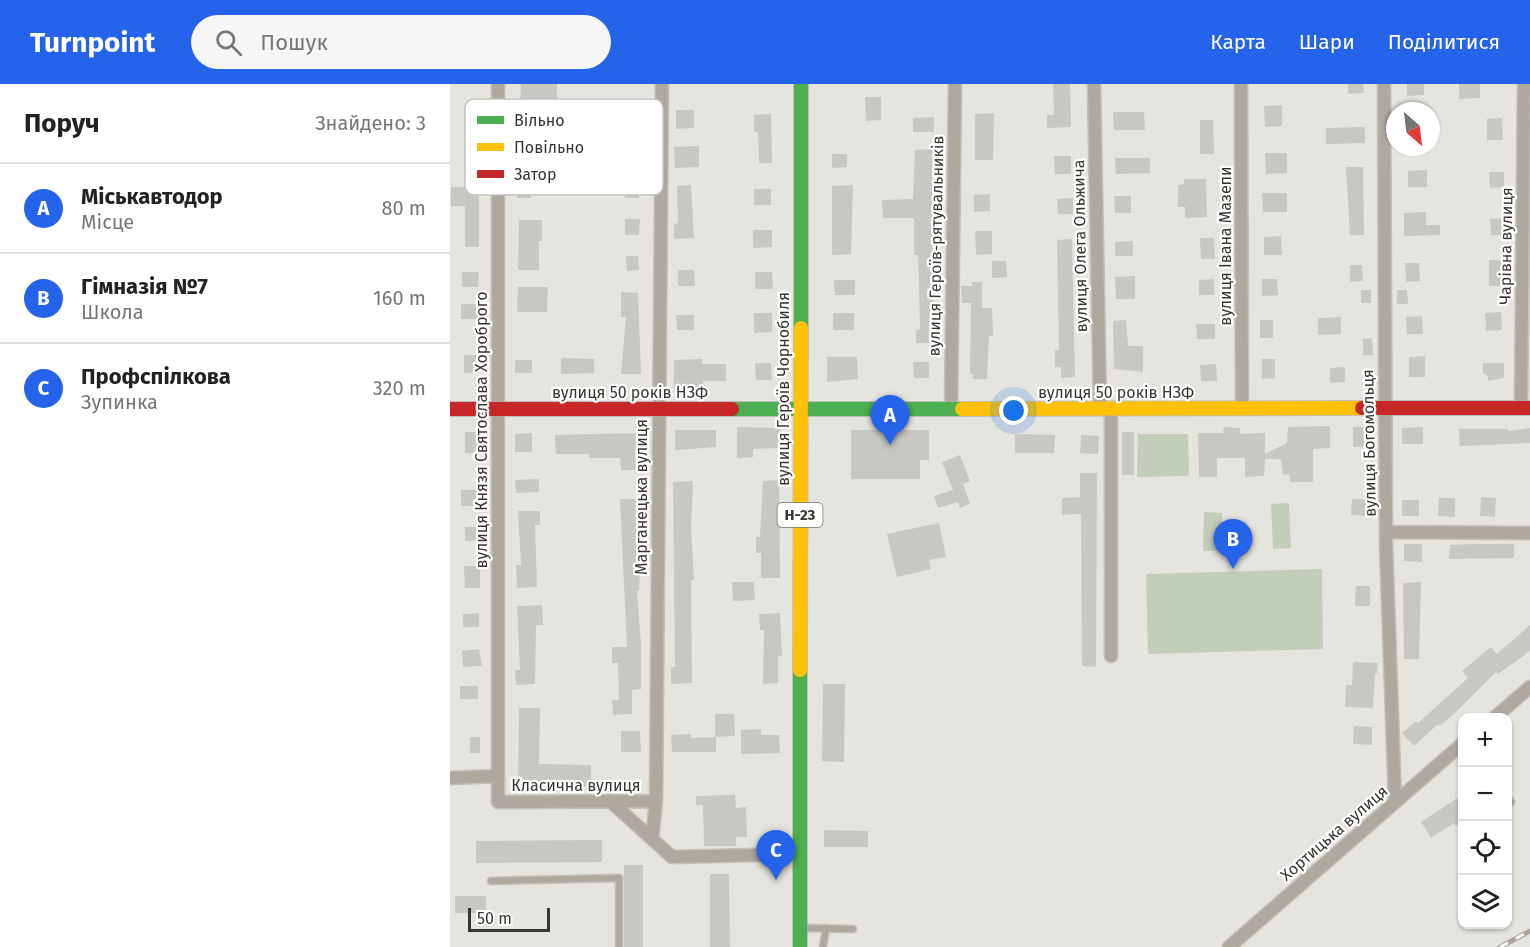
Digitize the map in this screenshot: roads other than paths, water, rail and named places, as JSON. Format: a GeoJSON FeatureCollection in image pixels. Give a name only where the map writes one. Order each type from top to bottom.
{"type":"FeatureCollection","features":[{"type":"Feature","properties":{"kind":"street","name":"Марганецька вулиця"},"geometry":{"type":"LineString","coordinates":[[662,84],[662,99]]}},
{"type":"Feature","properties":{"kind":"street","name":"вулиця Героїв Чорнобиля"},"geometry":{"type":"LineString","coordinates":[[800,947],[801,84]]}},
{"type":"Feature","properties":{"kind":"street","name":"вулиця Героїв-рятувальників"},"geometry":{"type":"LineString","coordinates":[[951,408],[955,84]]}},
{"type":"Feature","properties":{"kind":"street","name":"вулиця Олега Ольжича"},"geometry":{"type":"LineString","coordinates":[[1094,84],[1112,656]]}},
{"type":"Feature","properties":{"kind":"street","name":"вулиця Івана Мазепи"},"geometry":{"type":"LineString","coordinates":[[1241,84],[1242,408]]}},
{"type":"Feature","properties":{"kind":"street","name":"вулиця Богомольця"},"geometry":{"type":"LineString","coordinates":[[1384,84],[1386,532],[1395,801]]}},
{"type":"Feature","properties":{"kind":"street","name":"Чарівна вулиця"},"geometry":{"type":"LineString","coordinates":[[1524,84],[1526,408]]}},
{"type":"Feature","properties":{"kind":"street","name":"вулиця Князя Святослава Хороброго"},"geometry":{"type":"LineString","coordinates":[[498,195],[498,776]]}},
{"type":"Feature","properties":{"kind":"street","name":"Марганецька вулиця"},"geometry":{"type":"LineString","coordinates":[[652,839],[656,801],[661,195]]}},
{"type":"Feature","properties":{"kind":"street","name":"вулиця 50 років НЗФ"},"geometry":{"type":"LineString","coordinates":[[450,409],[1526,408]]}},
{"type":"Feature","properties":{"kind":"street"},"geometry":{"type":"LineString","coordinates":[[1386,532],[1530,533]]}},
{"type":"Feature","properties":{"kind":"street"},"geometry":{"type":"LineString","coordinates":[[1499,713],[1530,687]]}},
{"type":"Feature","properties":{"kind":"street","name":"Хортицька вулиця"},"geometry":{"type":"LineString","coordinates":[[1229,947],[1458,748]]}},
{"type":"Feature","properties":{"kind":"street","name":"Класична вулиця"},"geometry":{"type":"LineString","coordinates":[[450,778],[498,776],[498,802],[656,801]]}},
{"type":"Feature","properties":{"kind":"street"},"geometry":{"type":"LineString","coordinates":[[610,801],[672,857],[801,854]]}},
{"type":"Feature","properties":{"kind":"lane"},"geometry":{"type":"LineString","coordinates":[[491,881],[619,878],[619,947]]}},
{"type":"Feature","properties":{"kind":"lane"},"geometry":{"type":"LineString","coordinates":[[800,928],[853,929]]}},
{"type":"Feature","properties":{"kind":"lane"},"geometry":{"type":"LineString","coordinates":[[823,947],[826,928]]}},
{"type":"Feature","properties":{"kind":"railway"},"geometry":{"type":"LineString","coordinates":[[1500,947],[1530,931]]}},
{"type":"Feature","properties":{"kind":"place","name":"Міськавтодор"},"geometry":{"type":"Point","coordinates":[890,445]}},
{"type":"Feature","properties":{"kind":"place","name":"Гімназія №7"},"geometry":{"type":"Point","coordinates":[1233,569]}},
{"type":"Feature","properties":{"kind":"place","name":"Профспілкова"},"geometry":{"type":"Point","coordinates":[776,880]}}]}
